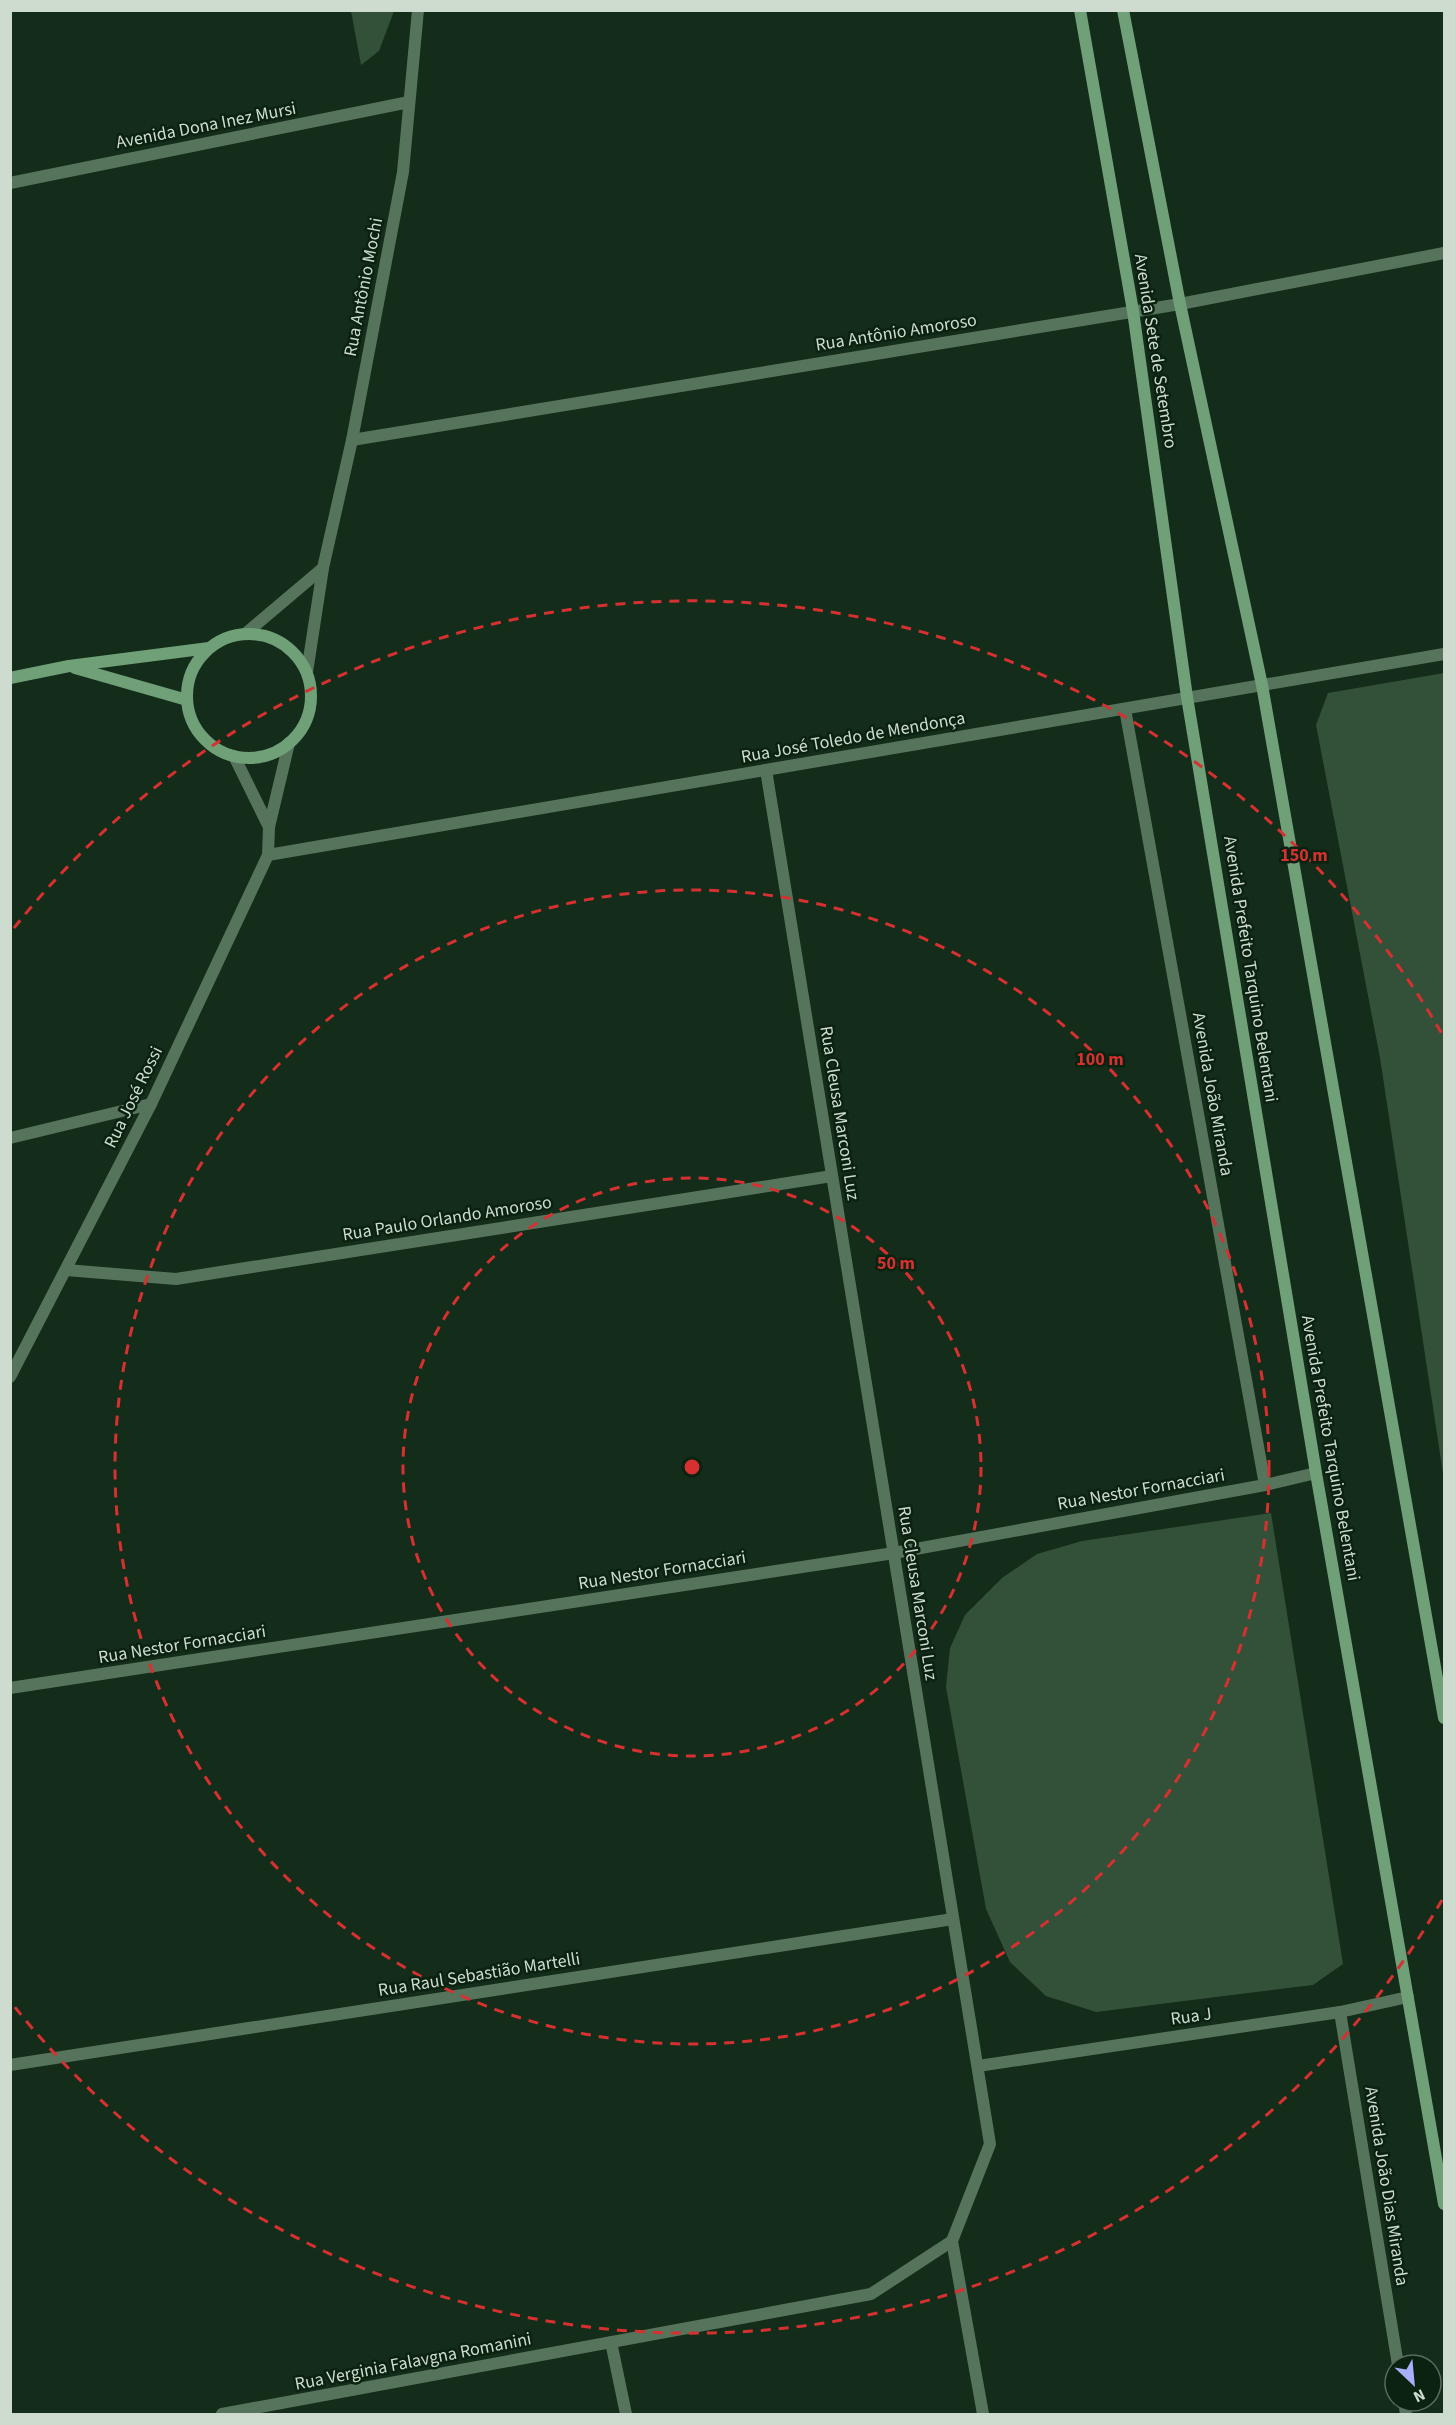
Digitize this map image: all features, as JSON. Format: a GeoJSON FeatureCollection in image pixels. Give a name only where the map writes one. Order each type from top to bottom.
{"type":"FeatureCollection","features":[{"type":"Feature","properties":{"kind":"main road","name":"Avenida Sete de Setembro"},"geometry":{"type":"LineString","coordinates":[[1080,10],[1133,311],[1187,697]]}},
{"type":"Feature","properties":{"kind":"main road","name":"Avenida Sete de Setembro"},"geometry":{"type":"LineString","coordinates":[[1123,10],[1180,304],[1262,685]]}},
{"type":"Feature","properties":{"kind":"main road"},"geometry":{"type":"LineString","coordinates":[[244,634],[265,635],[282,643],[297,655],[307,672],[312,691],[310,711],[302,729],[289,743],[273,753],[254,758],[234,756],[216,749],[201,736],[191,720],[187,700],[189,681],[196,663],[209,648],[226,638],[244,634]]}},
{"type":"Feature","properties":{"kind":"main road"},"geometry":{"type":"LineString","coordinates":[[10,678],[69,666],[209,648]]}},
{"type":"Feature","properties":{"kind":"main road"},"geometry":{"type":"LineString","coordinates":[[69,666],[187,700]]}},
{"type":"Feature","properties":{"kind":"main road"},"geometry":{"type":"LineString","coordinates":[[1262,685],[1442,1691],[1444,1718]]}},
{"type":"Feature","properties":{"kind":"main road","name":"Avenida Prefeito Tarquino Belentani"},"geometry":{"type":"LineString","coordinates":[[1187,697],[1316,1473],[1444,2204]]}},
{"type":"Feature","properties":{"kind":"street","name":"Rua Antônio Mochi"},"geometry":{"type":"LineString","coordinates":[[307,672],[323,568],[352,440],[403,172],[418,10]]}},
{"type":"Feature","properties":{"kind":"street","name":"Avenida Dona Inez Mursi"},"geometry":{"type":"LineString","coordinates":[[10,183],[409,102]]}},
{"type":"Feature","properties":{"kind":"street","name":"Rua Antônio Amoroso"},"geometry":{"type":"LineString","coordinates":[[352,440],[1180,304],[1444,253]]}},
{"type":"Feature","properties":{"kind":"street"},"geometry":{"type":"LineString","coordinates":[[244,634],[323,568]]}},
{"type":"Feature","properties":{"kind":"street","name":"Rua José Toledo de Mendonça"},"geometry":{"type":"LineString","coordinates":[[268,855],[1444,654]]}},
{"type":"Feature","properties":{"kind":"street","name":"Avenida João Miranda"},"geometry":{"type":"LineString","coordinates":[[1125,708],[1265,1485]]}},
{"type":"Feature","properties":{"kind":"street","name":"Rua José Rossi"},"geometry":{"type":"LineString","coordinates":[[10,1377],[151,1104],[268,855],[269,827],[289,743]]}},
{"type":"Feature","properties":{"kind":"street","name":"Rua José Rossi"},"geometry":{"type":"LineString","coordinates":[[234,756],[269,827]]}},
{"type":"Feature","properties":{"kind":"street","name":"Rua Cleusa Marconi Luz"},"geometry":{"type":"LineString","coordinates":[[766,770],[990,2144],[952,2241]]}},
{"type":"Feature","properties":{"kind":"street"},"geometry":{"type":"LineString","coordinates":[[10,1138],[151,1104]]}},
{"type":"Feature","properties":{"kind":"street","name":"Rua Paulo Orlando Amoroso"},"geometry":{"type":"LineString","coordinates":[[66,1270],[176,1279],[832,1176]]}},
{"type":"Feature","properties":{"kind":"street","name":"Rua Nestor Fornacciari"},"geometry":{"type":"LineString","coordinates":[[10,1688],[894,1553],[1265,1485],[1316,1473]]}},
{"type":"Feature","properties":{"kind":"street","name":"Rua Raul Sebastião Martelli"},"geometry":{"type":"LineString","coordinates":[[10,2065],[953,1919]]}},
{"type":"Feature","properties":{"kind":"street","name":"Rua J"},"geometry":{"type":"LineString","coordinates":[[978,2066],[1340,2012],[1408,1997]]}},
{"type":"Feature","properties":{"kind":"street","name":"Avenida João Dias Miranda"},"geometry":{"type":"LineString","coordinates":[[1340,2012],[1396,2353]]}},
{"type":"Feature","properties":{"kind":"street"},"geometry":{"type":"LineString","coordinates":[[952,2241],[983,2415]]}},
{"type":"Feature","properties":{"kind":"street","name":"Rua Verginia Falavgna Romanini"},"geometry":{"type":"LineString","coordinates":[[222,2415],[254,2412],[871,2294],[952,2241]]}},
{"type":"Feature","properties":{"kind":"street"},"geometry":{"type":"LineString","coordinates":[[611,2342],[626,2415]]}},
{"type":"Feature","properties":{"kind":"green space"},"geometry":{"type":"Polygon","coordinates":[[[351,11],[394,11],[379,51],[361,65],[351,11]]]}},
{"type":"Feature","properties":{"kind":"green space"},"geometry":{"type":"Polygon","coordinates":[[[1444,673],[1444,1480],[1380,1058],[1316,725],[1328,693],[1444,673]]]}},
{"type":"Feature","properties":{"kind":"green space"},"geometry":{"type":"Polygon","coordinates":[[[1271,1513],[1343,1964],[1313,1985],[1096,2012],[1046,1996],[1010,1962],[986,1909],[946,1687],[950,1648],[965,1615],[1002,1578],[1037,1554],[1082,1541],[1271,1513]]]}}]}
